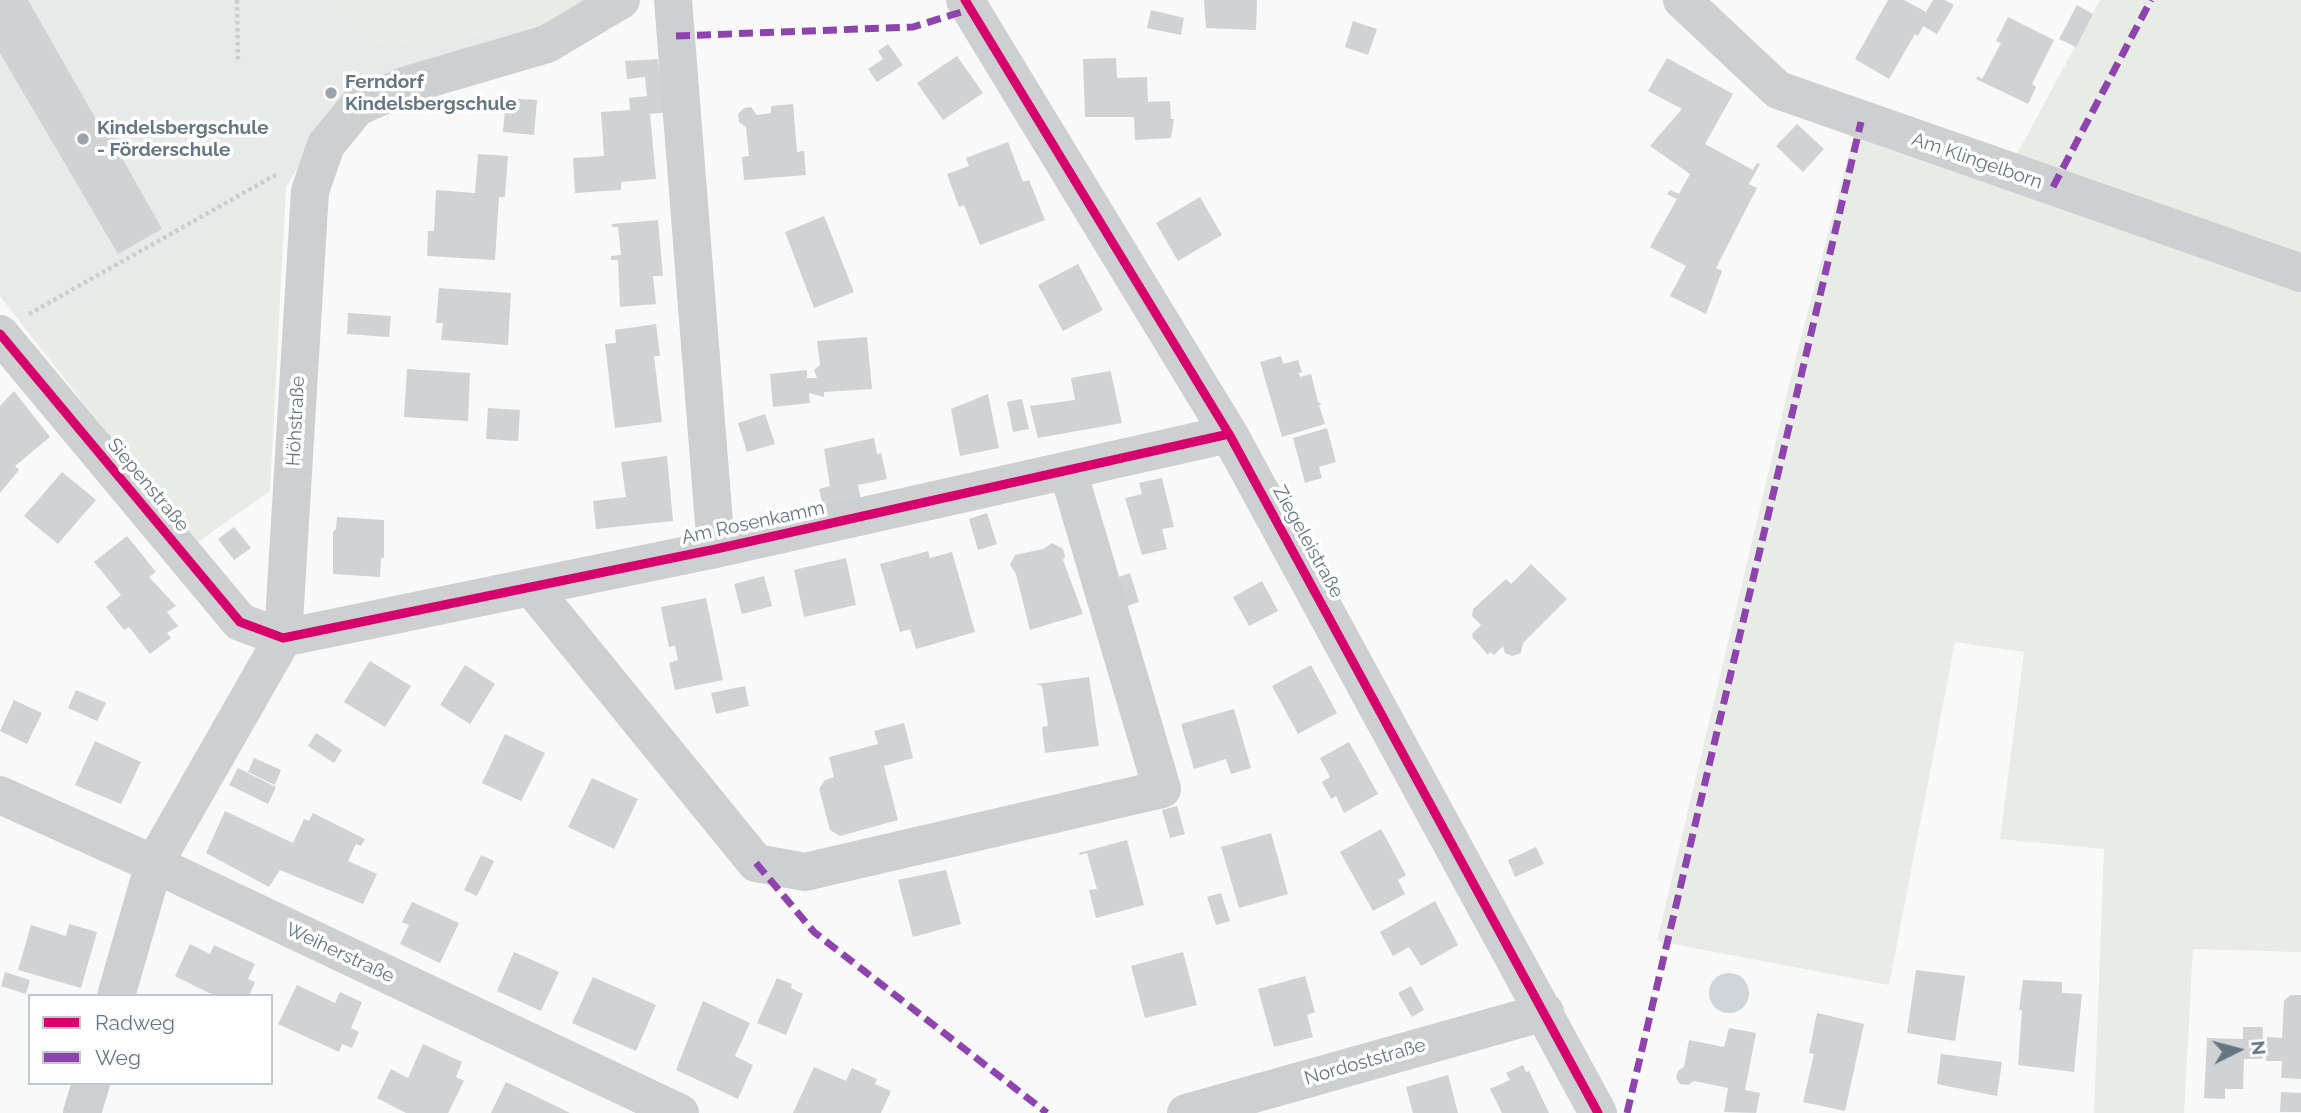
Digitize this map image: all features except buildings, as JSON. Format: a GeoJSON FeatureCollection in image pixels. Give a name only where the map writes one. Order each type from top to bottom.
{"type":"FeatureCollection","features":[{"type":"Feature","properties":{"kind":"street","name":"Höhstraße"},"geometry":{"type":"LineString","coordinates":[[117,994],[154,864],[283,638],[310,191],[326,145],[357,107],[407,85],[547,44],[621,0]]}},
{"type":"Feature","properties":{"kind":"street","name":"Am Rosenkamm"},"geometry":{"type":"LineString","coordinates":[[673,0],[716,549]]}},
{"type":"Feature","properties":{"kind":"street","name":"Ziegeleistraße"},"geometry":{"type":"LineString","coordinates":[[965,0],[1229,434],[1598,1113]]}},
{"type":"Feature","properties":{"kind":"street","name":"Am Klingelborn"},"geometry":{"type":"LineString","coordinates":[[1682,0],[1778,90],[1861,122],[2301,273]]}},
{"type":"Feature","properties":{"kind":"street","name":"Siepenstraße"},"geometry":{"type":"LineString","coordinates":[[12,326],[240,622],[283,638]]}},
{"type":"Feature","properties":{"kind":"street","name":"Am Rosenkamm"},"geometry":{"type":"LineString","coordinates":[[283,638],[716,549],[1229,434]]}},
{"type":"Feature","properties":{"kind":"street"},"geometry":{"type":"LineString","coordinates":[[531,587],[756,863],[805,872],[1162,789],[1068,471]]}},
{"type":"Feature","properties":{"kind":"street","name":"Weiherstraße"},"geometry":{"type":"LineString","coordinates":[[0,795],[154,864],[616,1099],[680,1113]]}},
{"type":"Feature","properties":{"kind":"street","name":"Nordoststraße"},"geometry":{"type":"LineString","coordinates":[[1186,1113],[1545,1012]]}},
{"type":"Feature","properties":{"kind":"street"},"geometry":{"type":"LineString","coordinates":[[82,1113],[90,1085]]}},
{"type":"Feature","properties":{"kind":"path"},"geometry":{"type":"LineString","coordinates":[[237,0],[238,61]]}},
{"type":"Feature","properties":{"kind":"path"},"geometry":{"type":"LineString","coordinates":[[12,326],[278,173]]}},
{"type":"Feature","properties":{"kind":"shaded area"},"geometry":{"type":"Polygon","coordinates":[[[0,0],[332,0],[373,43],[546,29],[342,99],[286,187],[29,333],[0,296],[0,0]]]}},
{"type":"Feature","properties":{"kind":"shaded area"},"geometry":{"type":"Polygon","coordinates":[[[332,0],[597,0],[546,29],[373,43],[332,0]]]}},
{"type":"Feature","properties":{"kind":"shaded area"},"geometry":{"type":"Polygon","coordinates":[[[2100,0],[2301,0],[2301,952],[2193,949],[2184,1113],[2094,1113],[2104,849],[2000,839],[2024,652],[1955,642],[1889,985],[1657,941],[1795,361],[1862,104],[2016,156],[2100,0]]]}},
{"type":"Feature","properties":{"kind":"shaded area"},"geometry":{"type":"Polygon","coordinates":[[[286,187],[270,491],[194,545],[29,333],[286,187]]]}},
{"type":"Feature","properties":{"kind":"shaded area"},"geometry":{"type":"Polygon","coordinates":[[[1729,973],[1743,979],[1749,993],[1743,1007],[1729,1013],[1715,1007],[1709,993],[1715,979],[1729,973]]]}},
{"type":"Feature","properties":{"kind":"marked path"},"geometry":{"type":"LineString","coordinates":[[2053,187],[2151,0]]}},
{"type":"Feature","properties":{"kind":"marked path"},"geometry":{"type":"LineString","coordinates":[[676,36],[913,27],[971,9]]}},
{"type":"Feature","properties":{"kind":"marked path"},"geometry":{"type":"LineString","coordinates":[[1627,1113],[1861,122]]}},
{"type":"Feature","properties":{"kind":"marked path"},"geometry":{"type":"LineString","coordinates":[[756,863],[814,932],[1047,1113]]}},
{"type":"Feature","properties":{"kind":"cycle path"},"geometry":{"type":"LineString","coordinates":[[965,0],[1229,434],[1598,1113]]}},
{"type":"Feature","properties":{"kind":"cycle path"},"geometry":{"type":"LineString","coordinates":[[0,334],[240,622],[283,638],[716,549],[1229,434]]}},
{"type":"Feature","properties":{"kind":"place","name":"Ferndorf Kindelsbergschule"},"geometry":{"type":"Point","coordinates":[331,93]}},
{"type":"Feature","properties":{"kind":"place","name":"Kindelsbergschule - Förderschule"},"geometry":{"type":"Point","coordinates":[83,139]}}]}
